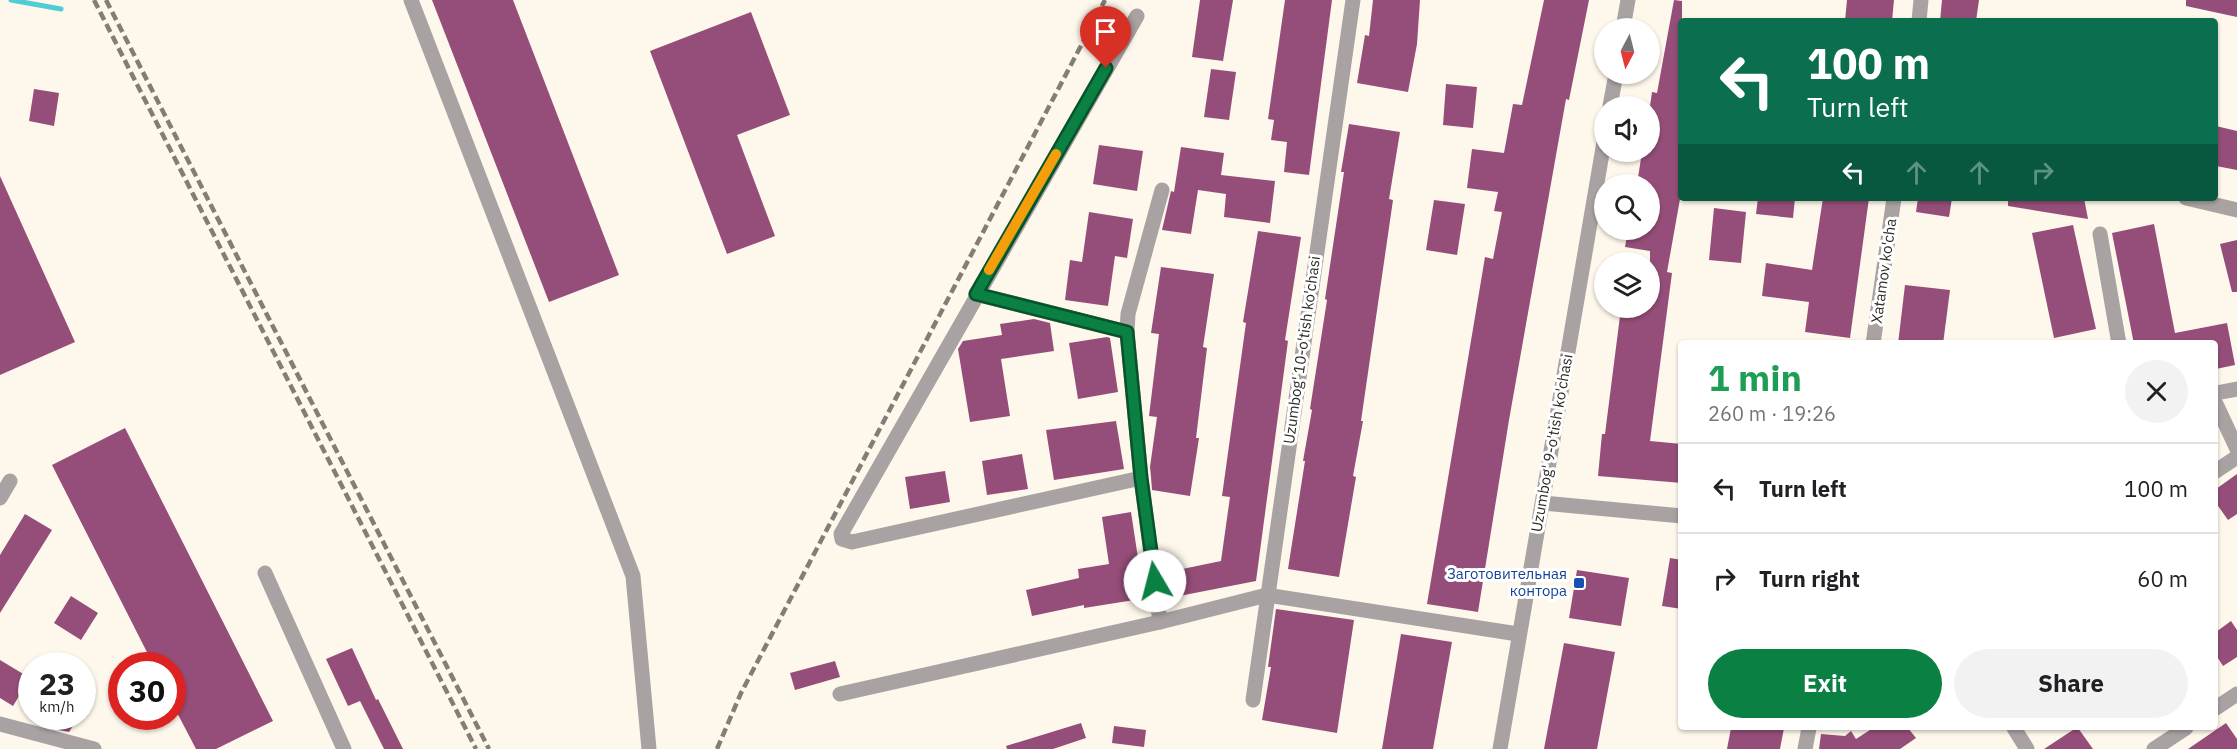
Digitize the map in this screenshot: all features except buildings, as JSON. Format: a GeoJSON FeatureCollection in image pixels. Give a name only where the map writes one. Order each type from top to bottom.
{"type":"FeatureCollection","features":[{"type":"Feature","properties":{"kind":"street"},"geometry":{"type":"LineString","coordinates":[[411,0],[633,576],[649,749]]}},
{"type":"Feature","properties":{"kind":"street","name":"Uzumbog' 10-o'tish ko'chasi"},"geometry":{"type":"LineString","coordinates":[[1252,700],[1353,0]]}},
{"type":"Feature","properties":{"kind":"street"},"geometry":{"type":"LineString","coordinates":[[1625,18],[1628,0]]}},
{"type":"Feature","properties":{"kind":"street"},"geometry":{"type":"LineString","coordinates":[[1919,18],[1922,0]]}},
{"type":"Feature","properties":{"kind":"street"},"geometry":{"type":"LineString","coordinates":[[1137,16],[976,294],[841,534],[842,539],[852,542],[1141,478]]}},
{"type":"Feature","properties":{"kind":"street","name":"Uzumbog' 9-o'tish ko'chasi"},"geometry":{"type":"LineString","coordinates":[[1500,749],[1601,162]]}},
{"type":"Feature","properties":{"kind":"street"},"geometry":{"type":"LineString","coordinates":[[1160,622],[1141,478],[1127,332],[1128,314],[1162,190]]}},
{"type":"Feature","properties":{"kind":"street","name":"Xatamov ko'cha"},"geometry":{"type":"LineString","coordinates":[[1874,340],[1894,201]]}},
{"type":"Feature","properties":{"kind":"street"},"geometry":{"type":"LineString","coordinates":[[2199,201],[2237,210]]}},
{"type":"Feature","properties":{"kind":"street"},"geometry":{"type":"LineString","coordinates":[[2100,234],[2119,340]]}},
{"type":"Feature","properties":{"kind":"street"},"geometry":{"type":"LineString","coordinates":[[976,294],[1127,332]]}},
{"type":"Feature","properties":{"kind":"street"},"geometry":{"type":"LineString","coordinates":[[2218,393],[2237,389]]}},
{"type":"Feature","properties":{"kind":"street"},"geometry":{"type":"LineString","coordinates":[[2218,408],[2237,449]]}},
{"type":"Feature","properties":{"kind":"street"},"geometry":{"type":"LineString","coordinates":[[2218,470],[2237,457]]}},
{"type":"Feature","properties":{"kind":"street"},"geometry":{"type":"LineString","coordinates":[[0,498],[10,481]]}},
{"type":"Feature","properties":{"kind":"street"},"geometry":{"type":"LineString","coordinates":[[1543,503],[1678,516]]}},
{"type":"Feature","properties":{"kind":"street"},"geometry":{"type":"LineString","coordinates":[[266,573],[344,749]]}},
{"type":"Feature","properties":{"kind":"street"},"geometry":{"type":"LineString","coordinates":[[840,694],[1160,622],[1267,595],[1518,634]]}},
{"type":"Feature","properties":{"kind":"street"},"geometry":{"type":"LineString","coordinates":[[2218,707],[2237,694]]}},
{"type":"Feature","properties":{"kind":"street"},"geometry":{"type":"LineString","coordinates":[[0,724],[94,749]]}},
{"type":"Feature","properties":{"kind":"street"},"geometry":{"type":"LineString","coordinates":[[1805,749],[1812,730]]}},
{"type":"Feature","properties":{"kind":"street"},"geometry":{"type":"LineString","coordinates":[[2015,730],[2027,749]]}},
{"type":"Feature","properties":{"kind":"street"},"geometry":{"type":"LineString","coordinates":[[2154,749],[2183,730]]}},
{"type":"Feature","properties":{"kind":"waterway"},"geometry":{"type":"LineString","coordinates":[[11,0],[61,9]]}},
{"type":"Feature","properties":{"kind":"railway"},"geometry":{"type":"LineString","coordinates":[[94,0],[476,749]]}},
{"type":"Feature","properties":{"kind":"railway"},"geometry":{"type":"LineString","coordinates":[[106,0],[489,749]]}},
{"type":"Feature","properties":{"kind":"railway"},"geometry":{"type":"LineString","coordinates":[[717,749],[741,693],[1105,0]]}},
{"type":"Feature","properties":{"kind":"slow traffic"},"geometry":{"type":"LineString","coordinates":[[989,270],[1056,154]]}},
{"type":"Feature","properties":{"kind":"place","name":"Заготовительная контора"},"geometry":{"type":"Point","coordinates":[1579,583]}},
{"type":"Feature","properties":{"kind":"route"},"geometry":{"type":"LineString","coordinates":[[1106,68],[976,294],[1127,332],[1141,478],[1155,581]]}}]}
